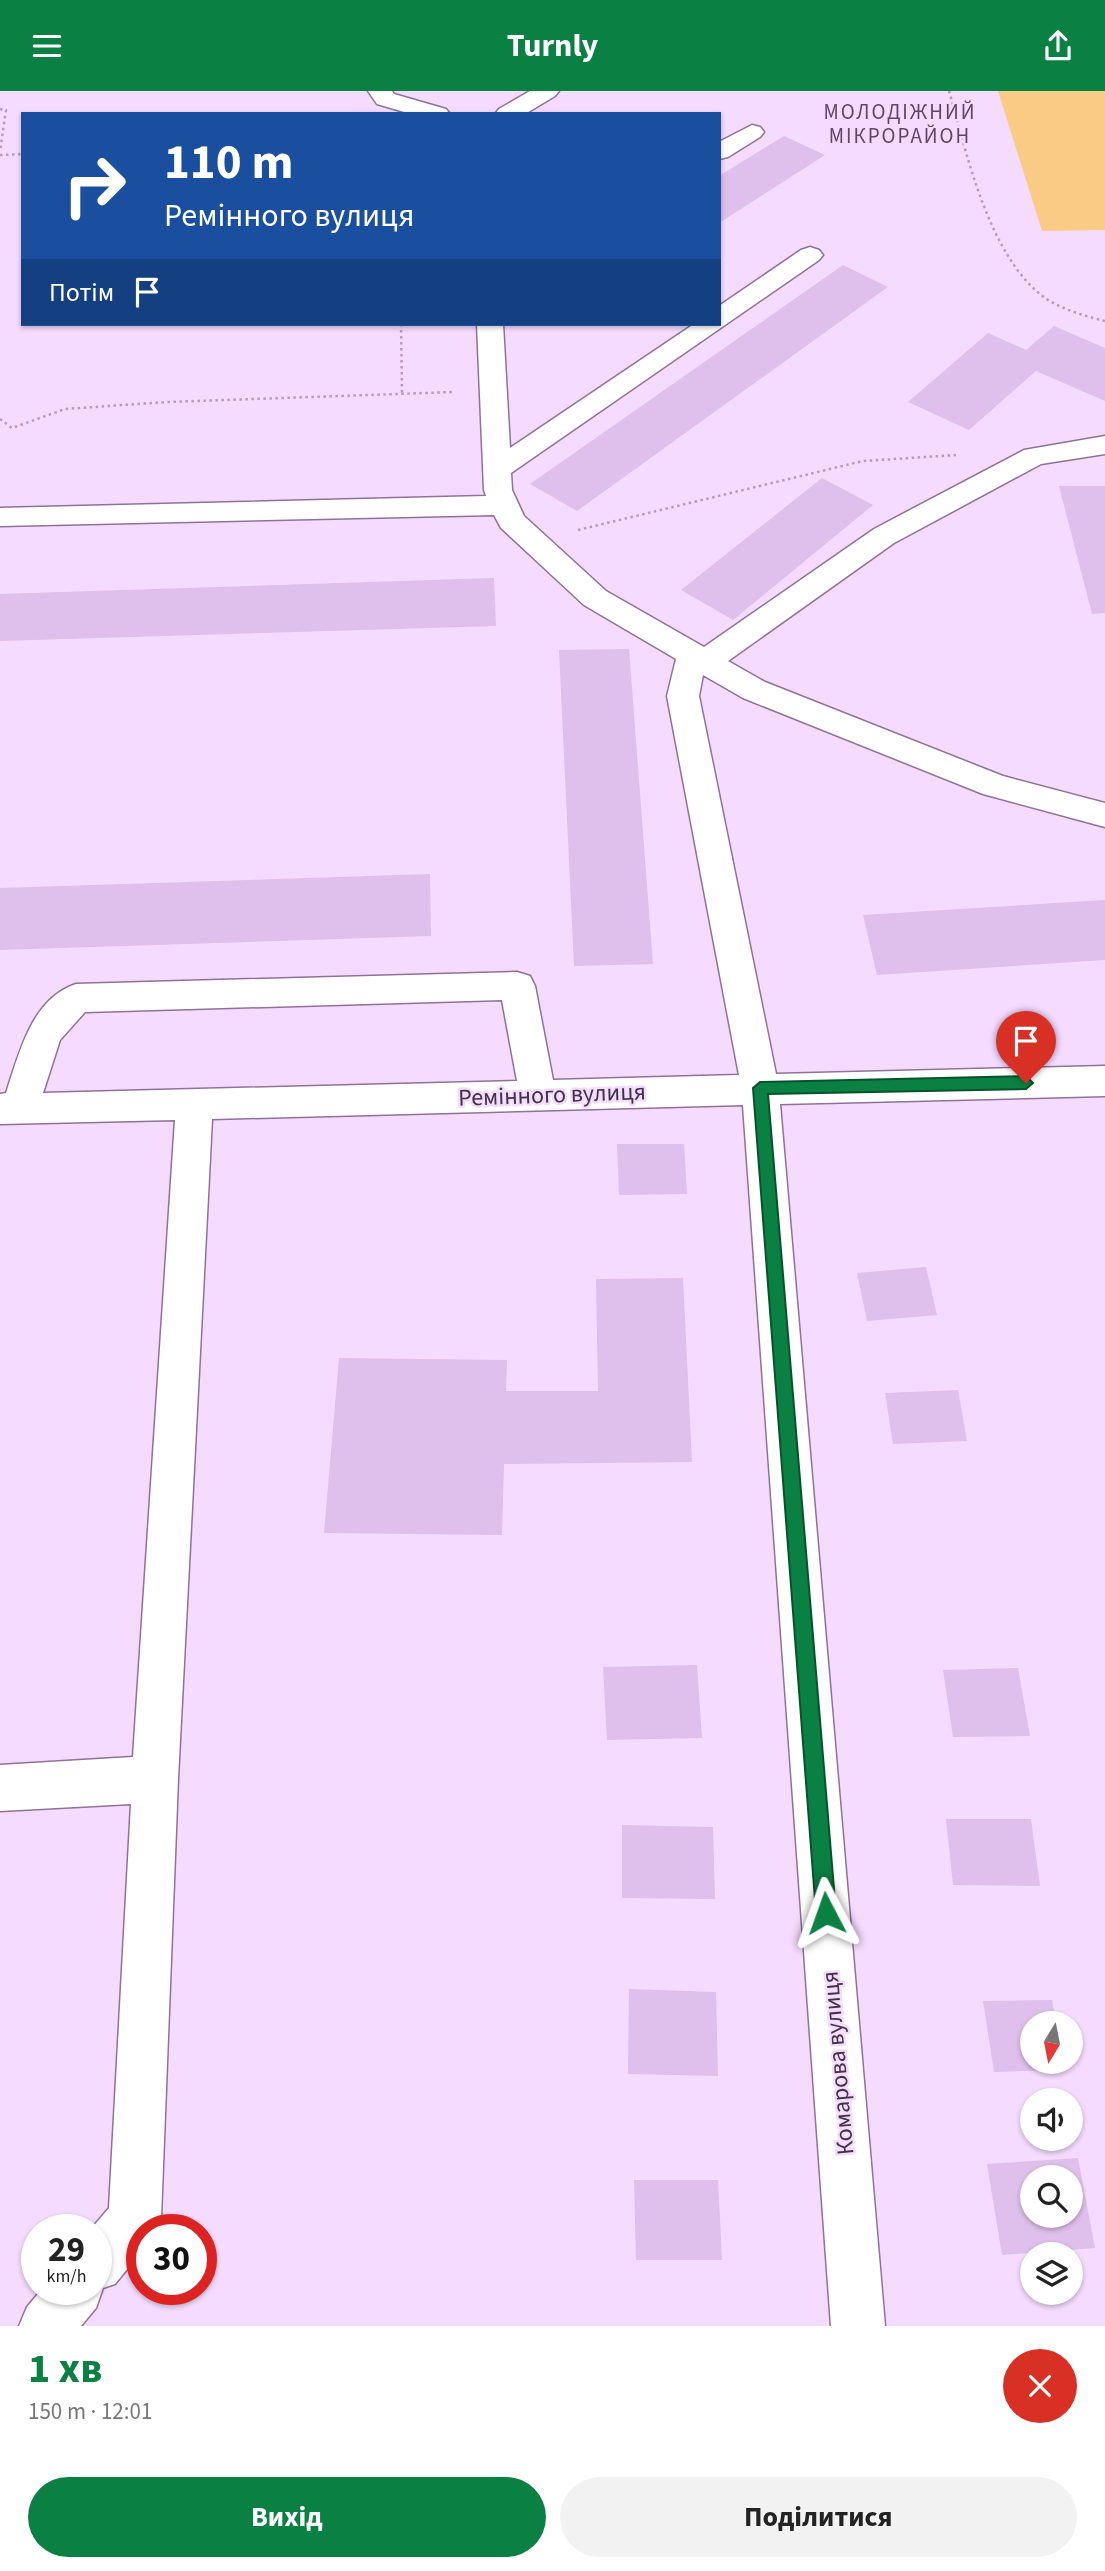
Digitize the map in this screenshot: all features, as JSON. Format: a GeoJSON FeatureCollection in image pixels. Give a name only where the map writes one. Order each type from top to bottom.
{"type":"FeatureCollection","features":[{"type":"Feature","properties":{"kind":"street"},"geometry":{"type":"LineString","coordinates":[[380,91],[385,99],[431,112]]}},
{"type":"Feature","properties":{"kind":"street"},"geometry":{"type":"LineString","coordinates":[[510,112],[547,91]]}},
{"type":"Feature","properties":{"kind":"street"},"geometry":{"type":"LineString","coordinates":[[721,151],[752,132]]}},
{"type":"Feature","properties":{"kind":"street"},"geometry":{"type":"LineString","coordinates":[[721,317],[810,255]]}},
{"type":"Feature","properties":{"kind":"street"},"geometry":{"type":"LineString","coordinates":[[490,326],[498,490],[512,521],[595,599],[754,691],[995,786],[1105,815]]}},
{"type":"Feature","properties":{"kind":"street"},"geometry":{"type":"LineString","coordinates":[[497,470],[707,326]]}},
{"type":"Feature","properties":{"kind":"street"},"geometry":{"type":"LineString","coordinates":[[699,658],[884,536],[1034,456],[1105,446]]}},
{"type":"Feature","properties":{"kind":"street"},"geometry":{"type":"LineString","coordinates":[[0,517],[504,505]]}},
{"type":"Feature","properties":{"kind":"street","name":"Комарова вулиця"},"geometry":{"type":"LineString","coordinates":[[699,658],[683,697],[760,1088],[858,2326]]}},
{"type":"Feature","properties":{"kind":"street"},"geometry":{"type":"LineString","coordinates":[[9,1109],[44,1033],[76,998],[517,986],[538,1095]]}},
{"type":"Feature","properties":{"kind":"street","name":"Ремінного вулиця"},"geometry":{"type":"LineString","coordinates":[[9,1109],[1105,1081]]}},
{"type":"Feature","properties":{"kind":"street"},"geometry":{"type":"LineString","coordinates":[[112,2246],[135,2218],[155,1779],[194,1106]]}},
{"type":"Feature","properties":{"kind":"street"},"geometry":{"type":"LineString","coordinates":[[0,1788],[155,1779]]}},
{"type":"Feature","properties":{"kind":"street"},"geometry":{"type":"LineString","coordinates":[[46,2326],[64,2305]]}},
{"type":"Feature","properties":{"kind":"path"},"geometry":{"type":"LineString","coordinates":[[949,91],[978,192],[1013,261],[1038,293],[1074,313],[1105,321]]}},
{"type":"Feature","properties":{"kind":"path"},"geometry":{"type":"LineString","coordinates":[[0,109],[6,110],[0,153],[21,154]]}},
{"type":"Feature","properties":{"kind":"path"},"geometry":{"type":"LineString","coordinates":[[401,326],[402,394]]}},
{"type":"Feature","properties":{"kind":"path"},"geometry":{"type":"LineString","coordinates":[[0,419],[12,428],[65,409],[167,402],[450,392],[493,394]]}},
{"type":"Feature","properties":{"kind":"path"},"geometry":{"type":"LineString","coordinates":[[524,533],[579,530],[863,461],[958,455]]}},
{"type":"Feature","properties":{"kind":"shaded area"},"geometry":{"type":"Polygon","coordinates":[[[998,91],[1105,91],[1105,230],[1042,231],[998,91]]]}},
{"type":"Feature","properties":{"kind":"building"},"geometry":{"type":"Polygon","coordinates":[[[784,136],[825,155],[721,222],[721,175],[784,136]]]}},
{"type":"Feature","properties":{"kind":"building"},"geometry":{"type":"Polygon","coordinates":[[[843,265],[888,287],[577,511],[530,484],[843,265]]]}},
{"type":"Feature","properties":{"kind":"building"},"geometry":{"type":"Polygon","coordinates":[[[1054,326],[1105,348],[1105,401],[1036,371],[969,430],[908,402],[988,333],[1026,350],[1054,326]]]}},
{"type":"Feature","properties":{"kind":"building"},"geometry":{"type":"Polygon","coordinates":[[[822,478],[873,505],[733,620],[681,590],[822,478]]]}},
{"type":"Feature","properties":{"kind":"building"},"geometry":{"type":"Polygon","coordinates":[[[1059,486],[1105,486],[1105,613],[1092,614],[1059,486]]]}},
{"type":"Feature","properties":{"kind":"building"},"geometry":{"type":"Polygon","coordinates":[[[494,578],[496,626],[0,641],[0,594],[494,578]]]}},
{"type":"Feature","properties":{"kind":"building"},"geometry":{"type":"Polygon","coordinates":[[[629,649],[653,964],[574,966],[559,650],[629,649]]]}},
{"type":"Feature","properties":{"kind":"building"},"geometry":{"type":"Polygon","coordinates":[[[430,874],[431,936],[0,950],[0,888],[430,874]]]}},
{"type":"Feature","properties":{"kind":"building"},"geometry":{"type":"Polygon","coordinates":[[[1105,900],[1105,960],[877,975],[863,915],[1105,900]]]}},
{"type":"Feature","properties":{"kind":"building"},"geometry":{"type":"Polygon","coordinates":[[[617,1144],[684,1144],[687,1194],[619,1195],[617,1144]]]}},
{"type":"Feature","properties":{"kind":"building"},"geometry":{"type":"Polygon","coordinates":[[[926,1267],[937,1315],[867,1321],[857,1273],[926,1267]]]}},
{"type":"Feature","properties":{"kind":"building"},"geometry":{"type":"Polygon","coordinates":[[[683,1278],[692,1462],[504,1464],[502,1535],[324,1533],[339,1358],[507,1360],[506,1391],[598,1391],[596,1279],[683,1278]]]}},
{"type":"Feature","properties":{"kind":"building"},"geometry":{"type":"Polygon","coordinates":[[[958,1390],[967,1441],[893,1444],[885,1393],[958,1390]]]}},
{"type":"Feature","properties":{"kind":"building"},"geometry":{"type":"Polygon","coordinates":[[[697,1665],[702,1738],[607,1740],[603,1667],[697,1665]]]}},
{"type":"Feature","properties":{"kind":"building"},"geometry":{"type":"Polygon","coordinates":[[[1018,1668],[1030,1736],[953,1737],[943,1670],[1018,1668]]]}},
{"type":"Feature","properties":{"kind":"building"},"geometry":{"type":"Polygon","coordinates":[[[946,1819],[1031,1819],[1040,1886],[953,1885],[946,1819]]]}},
{"type":"Feature","properties":{"kind":"building"},"geometry":{"type":"Polygon","coordinates":[[[622,1825],[713,1827],[715,1899],[622,1898],[622,1825]]]}},
{"type":"Feature","properties":{"kind":"building"},"geometry":{"type":"Polygon","coordinates":[[[629,1989],[716,1992],[718,2076],[628,2074],[629,1989]]]}},
{"type":"Feature","properties":{"kind":"building"},"geometry":{"type":"Polygon","coordinates":[[[1052,2000],[1054,2011],[1020,2011],[1020,2071],[994,2072],[983,2001],[1052,2000]]]}},
{"type":"Feature","properties":{"kind":"building"},"geometry":{"type":"Polygon","coordinates":[[[1078,2158],[1079,2165],[1020,2165],[1020,2228],[1083,2228],[1083,2184],[1095,2248],[1083,2249],[1083,2242],[1020,2242],[1020,2254],[1002,2255],[987,2164],[1078,2158]]]}},
{"type":"Feature","properties":{"kind":"building"},"geometry":{"type":"Polygon","coordinates":[[[634,2180],[718,2180],[722,2260],[636,2260],[634,2180]]]}},
{"type":"Feature","properties":{"kind":"district","name":"МОЛОДІЖНИЙ МІКРОРАЙОН"},"geometry":{"type":"Point","coordinates":[900,124]}},
{"type":"Feature","properties":{"kind":"route"},"geometry":{"type":"LineString","coordinates":[[826,1913],[760,1088],[1026,1083]]}}]}
